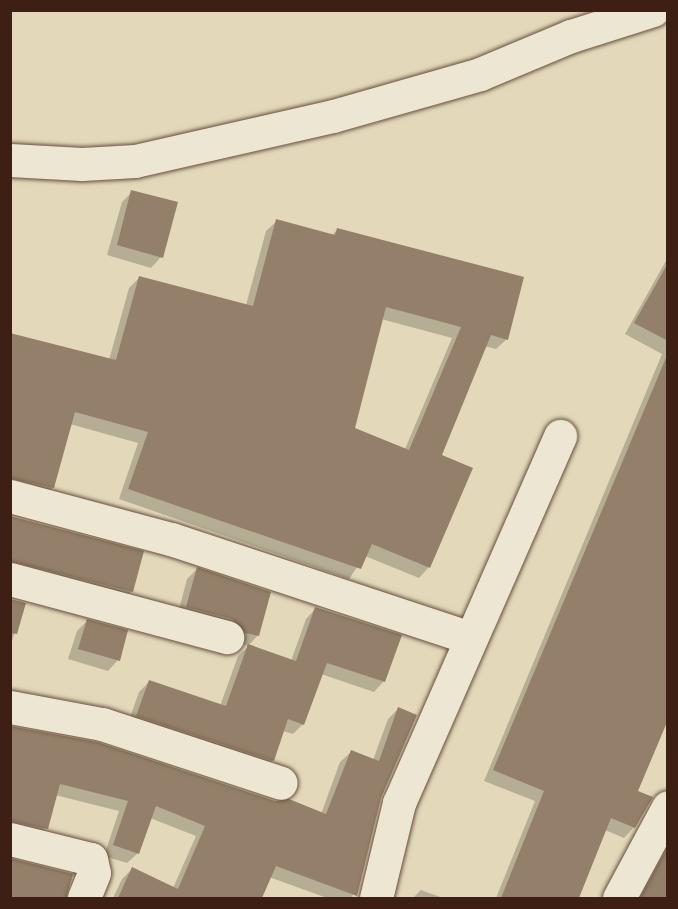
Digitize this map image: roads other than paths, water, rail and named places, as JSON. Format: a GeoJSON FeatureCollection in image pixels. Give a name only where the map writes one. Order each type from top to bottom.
{"type":"FeatureCollection","features":[{"type":"Feature","properties":{"kind":"street"},"geometry":{"type":"LineString","coordinates":[[10,160],[82,164],[135,161],[333,117],[480,74],[571,36],[653,10]]}},
{"type":"Feature","properties":{"kind":"street"},"geometry":{"type":"LineString","coordinates":[[376,898],[399,803],[560,436]]}},
{"type":"Feature","properties":{"kind":"street"},"geometry":{"type":"LineString","coordinates":[[10,496],[171,538],[470,638]]}},
{"type":"Feature","properties":{"kind":"street"},"geometry":{"type":"LineString","coordinates":[[10,579],[227,637]]}},
{"type":"Feature","properties":{"kind":"street"},"geometry":{"type":"LineString","coordinates":[[10,707],[102,724],[281,783]]}},
{"type":"Feature","properties":{"kind":"street"},"geometry":{"type":"LineString","coordinates":[[619,898],[668,807]]}},
{"type":"Feature","properties":{"kind":"street"},"geometry":{"type":"LineString","coordinates":[[10,839],[91,859],[94,873],[84,898]]}}]}
